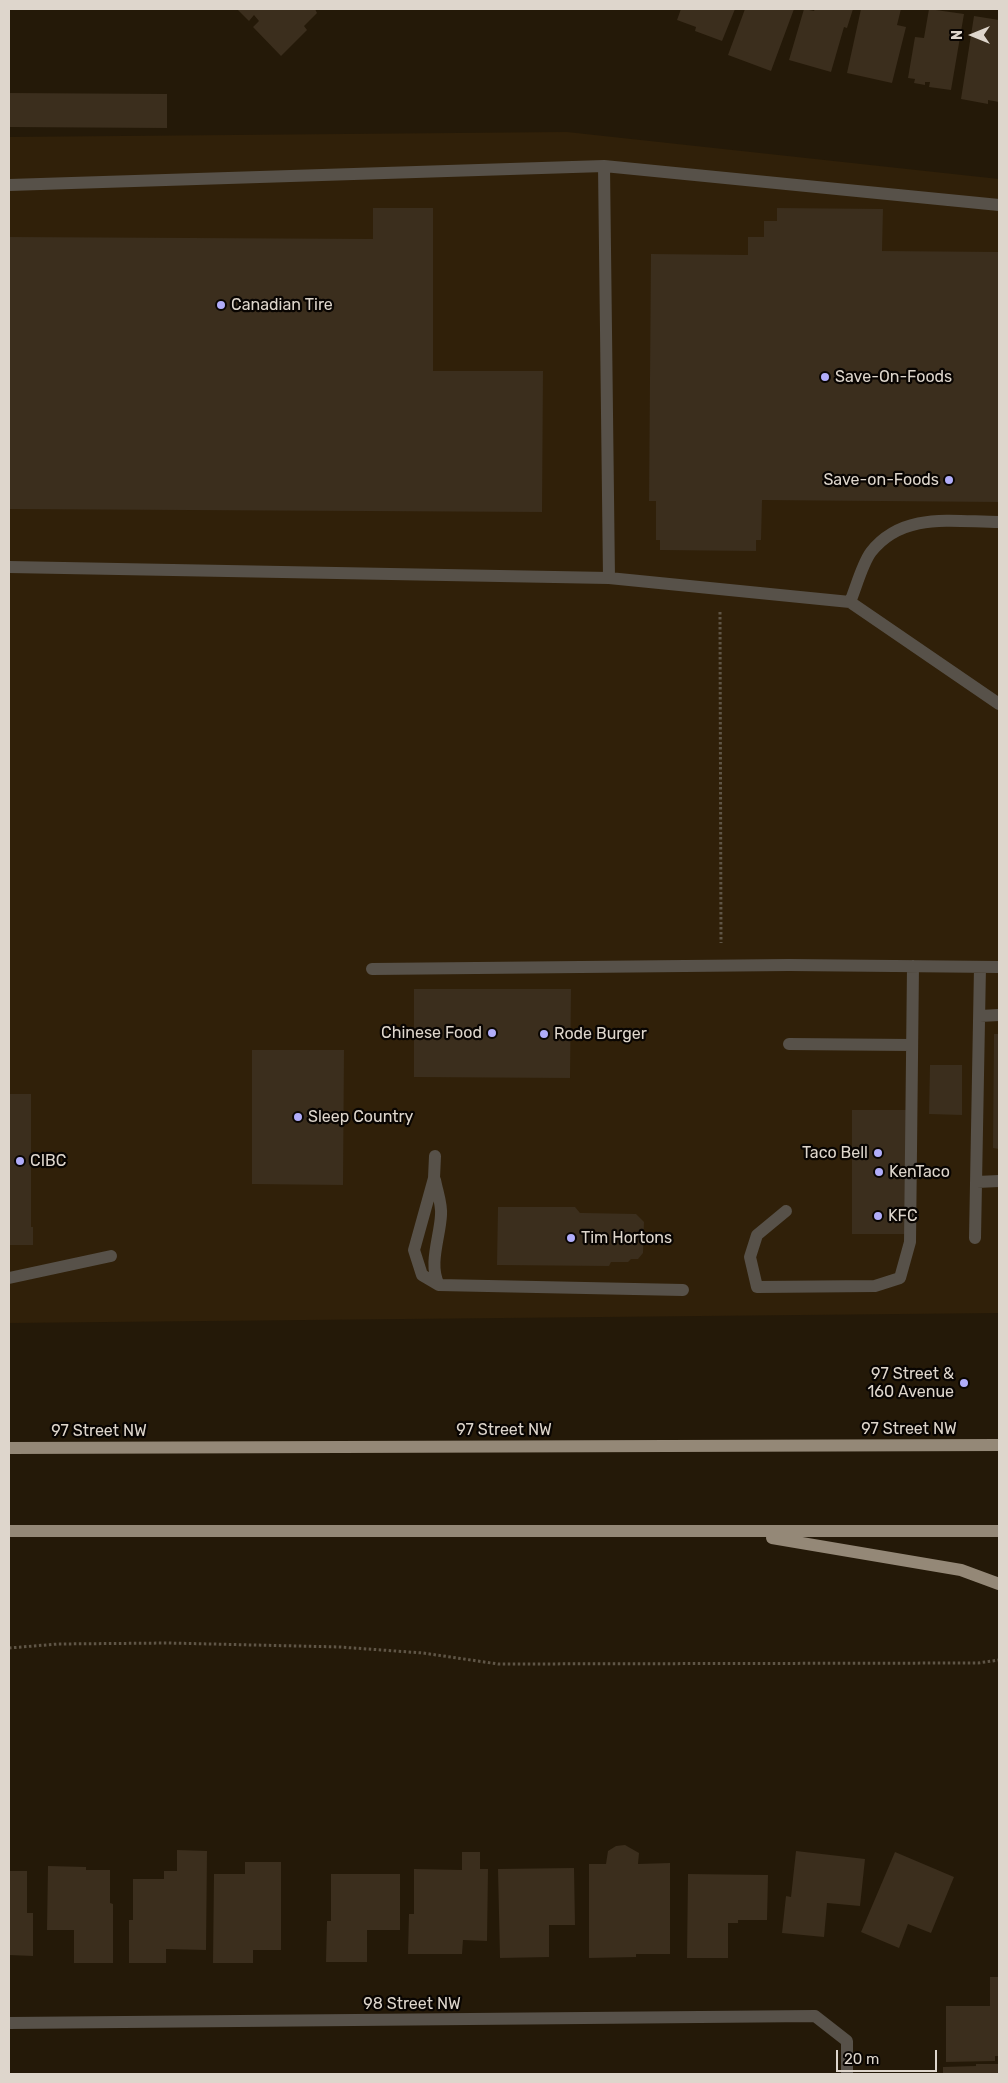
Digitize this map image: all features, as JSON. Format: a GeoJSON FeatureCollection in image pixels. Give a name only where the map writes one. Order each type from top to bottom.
{"type":"FeatureCollection","features":[{"type":"Feature","properties":{"kind":"main road","name":"97 Street NW"},"geometry":{"type":"LineString","coordinates":[[9,1448],[999,1444]]}},
{"type":"Feature","properties":{"kind":"main road"},"geometry":{"type":"LineString","coordinates":[[9,1532],[999,1531]]}},
{"type":"Feature","properties":{"kind":"main road"},"geometry":{"type":"LineString","coordinates":[[738,1532],[961,1570],[999,1584]]}},
{"type":"Feature","properties":{"kind":"street"},"geometry":{"type":"LineString","coordinates":[[9,185],[604,166],[999,205]]}},
{"type":"Feature","properties":{"kind":"street"},"geometry":{"type":"LineString","coordinates":[[604,166],[609,578]]}},
{"type":"Feature","properties":{"kind":"street"},"geometry":{"type":"LineString","coordinates":[[850,602],[870,553],[891,534],[907,525],[926,521],[999,522]]}},
{"type":"Feature","properties":{"kind":"street"},"geometry":{"type":"LineString","coordinates":[[9,567],[609,578],[850,602],[999,704]]}},
{"type":"Feature","properties":{"kind":"street"},"geometry":{"type":"LineString","coordinates":[[372,969],[721,966],[999,967]]}},
{"type":"Feature","properties":{"kind":"street"},"geometry":{"type":"LineString","coordinates":[[786,1211],[757,1235],[750,1256],[757,1287],[875,1286],[900,1278],[910,1242],[913,966]]}},
{"type":"Feature","properties":{"kind":"street"},"geometry":{"type":"LineString","coordinates":[[975,1238],[980,967]]}},
{"type":"Feature","properties":{"kind":"street"},"geometry":{"type":"LineString","coordinates":[[980,1016],[999,1015]]}},
{"type":"Feature","properties":{"kind":"street"},"geometry":{"type":"LineString","coordinates":[[789,1044],[911,1045]]}},
{"type":"Feature","properties":{"kind":"street"},"geometry":{"type":"LineString","coordinates":[[435,1156],[434,1178],[414,1250],[422,1275],[439,1285],[683,1290]]}},
{"type":"Feature","properties":{"kind":"street"},"geometry":{"type":"LineString","coordinates":[[434,1178],[441,1214],[435,1260],[435,1279],[439,1285]]}},
{"type":"Feature","properties":{"kind":"street"},"geometry":{"type":"LineString","coordinates":[[976,1182],[999,1181]]}},
{"type":"Feature","properties":{"kind":"street"},"geometry":{"type":"LineString","coordinates":[[9,1278],[111,1256]]}},
{"type":"Feature","properties":{"kind":"street","name":"98 Street NW"},"geometry":{"type":"LineString","coordinates":[[9,2023],[816,2016],[847,2041],[847,2074]]}},
{"type":"Feature","properties":{"kind":"path"},"geometry":{"type":"LineString","coordinates":[[719,589],[721,966]]}},
{"type":"Feature","properties":{"kind":"path"},"geometry":{"type":"LineString","coordinates":[[9,1648],[58,1644],[168,1642],[340,1647],[423,1653],[498,1664],[978,1663],[999,1660]]}},
{"type":"Feature","properties":{"kind":"shaded area"},"geometry":{"type":"Polygon","coordinates":[[[567,132],[999,179],[999,1313],[9,1323],[9,137],[567,132]]]}},
{"type":"Feature","properties":{"kind":"building"},"geometry":{"type":"Polygon","coordinates":[[[237,9],[315,9],[317,13],[304,26],[307,30],[281,56],[253,27],[259,21],[254,15],[249,21],[237,9]]]}},
{"type":"Feature","properties":{"kind":"building"},"geometry":{"type":"Polygon","coordinates":[[[681,9],[735,9],[722,41],[695,31],[696,27],[677,20],[681,9]]]}},
{"type":"Feature","properties":{"kind":"building"},"geometry":{"type":"Polygon","coordinates":[[[745,9],[794,9],[771,71],[728,55],[745,9]]]}},
{"type":"Feature","properties":{"kind":"building"},"geometry":{"type":"Polygon","coordinates":[[[804,9],[814,11],[815,9],[853,9],[847,28],[844,27],[831,72],[789,60],[804,9]]]}},
{"type":"Feature","properties":{"kind":"building"},"geometry":{"type":"Polygon","coordinates":[[[861,9],[901,9],[897,25],[906,27],[892,83],[847,73],[861,9]]]}},
{"type":"Feature","properties":{"kind":"building"},"geometry":{"type":"Polygon","coordinates":[[[929,9],[964,14],[951,90],[929,87],[930,82],[925,82],[925,85],[914,83],[915,79],[908,78],[915,37],[924,38],[929,9]]]}},
{"type":"Feature","properties":{"kind":"building"},"geometry":{"type":"Polygon","coordinates":[[[974,16],[999,20],[999,102],[988,100],[988,104],[961,99],[974,16]]]}},
{"type":"Feature","properties":{"kind":"building"},"geometry":{"type":"Polygon","coordinates":[[[9,93],[167,94],[167,128],[9,127],[9,93]]]}},
{"type":"Feature","properties":{"kind":"building","name":"Canadian Tire"},"geometry":{"type":"Polygon","coordinates":[[[373,208],[433,208],[433,371],[543,371],[542,512],[9,509],[9,237],[373,239],[373,208]]]}},
{"type":"Feature","properties":{"kind":"building","name":"Save-On-Foods"},"geometry":{"type":"Polygon","coordinates":[[[777,208],[883,209],[882,251],[999,252],[999,502],[762,500],[761,540],[756,540],[756,551],[660,550],[660,540],[656,540],[656,501],[649,501],[651,254],[748,255],[748,237],[764,237],[764,221],[777,221],[777,208]]]}},
{"type":"Feature","properties":{"kind":"building"},"geometry":{"type":"Polygon","coordinates":[[[414,989],[571,989],[570,1078],[414,1077],[414,989]]]}},
{"type":"Feature","properties":{"kind":"building"},"geometry":{"type":"Polygon","coordinates":[[[994,1034],[999,1034],[999,1149],[993,1148],[994,1034]]]}},
{"type":"Feature","properties":{"kind":"building","name":"Sleep Country"},"geometry":{"type":"Polygon","coordinates":[[[252,1050],[344,1050],[343,1185],[252,1184],[252,1050]]]}},
{"type":"Feature","properties":{"kind":"building"},"geometry":{"type":"Polygon","coordinates":[[[930,1065],[962,1065],[962,1115],[929,1114],[930,1065]]]}},
{"type":"Feature","properties":{"kind":"building","name":"CIBC"},"geometry":{"type":"Polygon","coordinates":[[[9,1094],[31,1094],[31,1227],[33,1227],[33,1245],[9,1245],[9,1094]]]}},
{"type":"Feature","properties":{"kind":"building","name":"KenTaco"},"geometry":{"type":"Polygon","coordinates":[[[852,1110],[906,1110],[906,1234],[852,1234],[852,1110]]]}},
{"type":"Feature","properties":{"kind":"building","name":"Tim Hortons"},"geometry":{"type":"Polygon","coordinates":[[[498,1207],[575,1207],[580,1213],[636,1214],[644,1222],[643,1253],[638,1259],[631,1259],[628,1262],[611,1262],[609,1266],[497,1265],[498,1207]]]}},
{"type":"Feature","properties":{"kind":"building"},"geometry":{"type":"Polygon","coordinates":[[[625,1845],[639,1853],[638,1864],[670,1863],[670,1954],[636,1954],[636,1957],[589,1958],[589,1864],[606,1864],[608,1851],[616,1846],[625,1845]]]}},
{"type":"Feature","properties":{"kind":"building"},"geometry":{"type":"Polygon","coordinates":[[[177,1850],[207,1851],[206,1950],[166,1949],[166,1963],[129,1963],[129,1920],[133,1920],[133,1879],[164,1879],[164,1871],[177,1871],[177,1850]]]}},
{"type":"Feature","properties":{"kind":"building"},"geometry":{"type":"Polygon","coordinates":[[[796,1851],[865,1859],[860,1906],[827,1903],[824,1937],[782,1933],[786,1896],[791,1897],[796,1851]]]}},
{"type":"Feature","properties":{"kind":"building"},"geometry":{"type":"Polygon","coordinates":[[[462,1852],[480,1852],[480,1869],[488,1869],[487,1941],[463,1940],[462,1954],[408,1954],[409,1914],[414,1914],[414,1869],[462,1870],[462,1852]]]}},
{"type":"Feature","properties":{"kind":"building"},"geometry":{"type":"Polygon","coordinates":[[[895,1852],[954,1877],[931,1933],[908,1924],[899,1948],[861,1932],[895,1852]]]}},
{"type":"Feature","properties":{"kind":"building"},"geometry":{"type":"Polygon","coordinates":[[[245,1862],[281,1862],[281,1950],[253,1950],[253,1963],[213,1963],[214,1874],[245,1874],[245,1862]]]}},
{"type":"Feature","properties":{"kind":"building"},"geometry":{"type":"Polygon","coordinates":[[[48,1866],[86,1867],[86,1870],[110,1870],[110,1903],[113,1904],[113,1963],[74,1963],[74,1930],[47,1930],[48,1866]]]}},
{"type":"Feature","properties":{"kind":"building"},"geometry":{"type":"Polygon","coordinates":[[[574,1868],[575,1925],[549,1925],[549,1957],[500,1958],[498,1869],[574,1868]]]}},
{"type":"Feature","properties":{"kind":"building"},"geometry":{"type":"Polygon","coordinates":[[[9,1871],[27,1871],[27,1913],[33,1913],[33,1956],[9,1955],[9,1871]]]}},
{"type":"Feature","properties":{"kind":"building"},"geometry":{"type":"Polygon","coordinates":[[[331,1874],[400,1874],[400,1930],[367,1930],[367,1962],[326,1962],[327,1921],[331,1921],[331,1874]]]}},
{"type":"Feature","properties":{"kind":"building"},"geometry":{"type":"Polygon","coordinates":[[[688,1874],[768,1875],[767,1920],[738,1920],[738,1923],[728,1923],[728,1958],[687,1958],[688,1874]]]}},
{"type":"Feature","properties":{"kind":"building"},"geometry":{"type":"Polygon","coordinates":[[[990,1977],[999,1977],[999,2056],[995,2056],[995,2061],[946,2062],[946,2006],[990,2006],[990,1977]]]}},
{"type":"Feature","properties":{"kind":"building"},"geometry":{"type":"Polygon","coordinates":[[[976,2064],[999,2064],[999,2074],[943,2074],[943,2067],[976,2066],[976,2064]]]}},
{"type":"Feature","properties":{"kind":"place","name":"Canadian Tire"},"geometry":{"type":"Point","coordinates":[221,305]}},
{"type":"Feature","properties":{"kind":"place","name":"Save-On-Foods"},"geometry":{"type":"Point","coordinates":[825,377]}},
{"type":"Feature","properties":{"kind":"place","name":"Save-on-Foods"},"geometry":{"type":"Point","coordinates":[949,480]}},
{"type":"Feature","properties":{"kind":"place","name":"Chinese Food"},"geometry":{"type":"Point","coordinates":[492,1033]}},
{"type":"Feature","properties":{"kind":"place","name":"Rode Burger"},"geometry":{"type":"Point","coordinates":[544,1034]}},
{"type":"Feature","properties":{"kind":"place","name":"Sleep Country"},"geometry":{"type":"Point","coordinates":[298,1117]}},
{"type":"Feature","properties":{"kind":"place","name":"Taco Bell"},"geometry":{"type":"Point","coordinates":[878,1153]}},
{"type":"Feature","properties":{"kind":"place","name":"CIBC"},"geometry":{"type":"Point","coordinates":[20,1161]}},
{"type":"Feature","properties":{"kind":"place","name":"KenTaco"},"geometry":{"type":"Point","coordinates":[879,1172]}},
{"type":"Feature","properties":{"kind":"place","name":"KFC"},"geometry":{"type":"Point","coordinates":[878,1216]}},
{"type":"Feature","properties":{"kind":"place","name":"Tim Hortons"},"geometry":{"type":"Point","coordinates":[571,1238]}},
{"type":"Feature","properties":{"kind":"place","name":"97 Street & 160 Avenue"},"geometry":{"type":"Point","coordinates":[964,1383]}}]}
